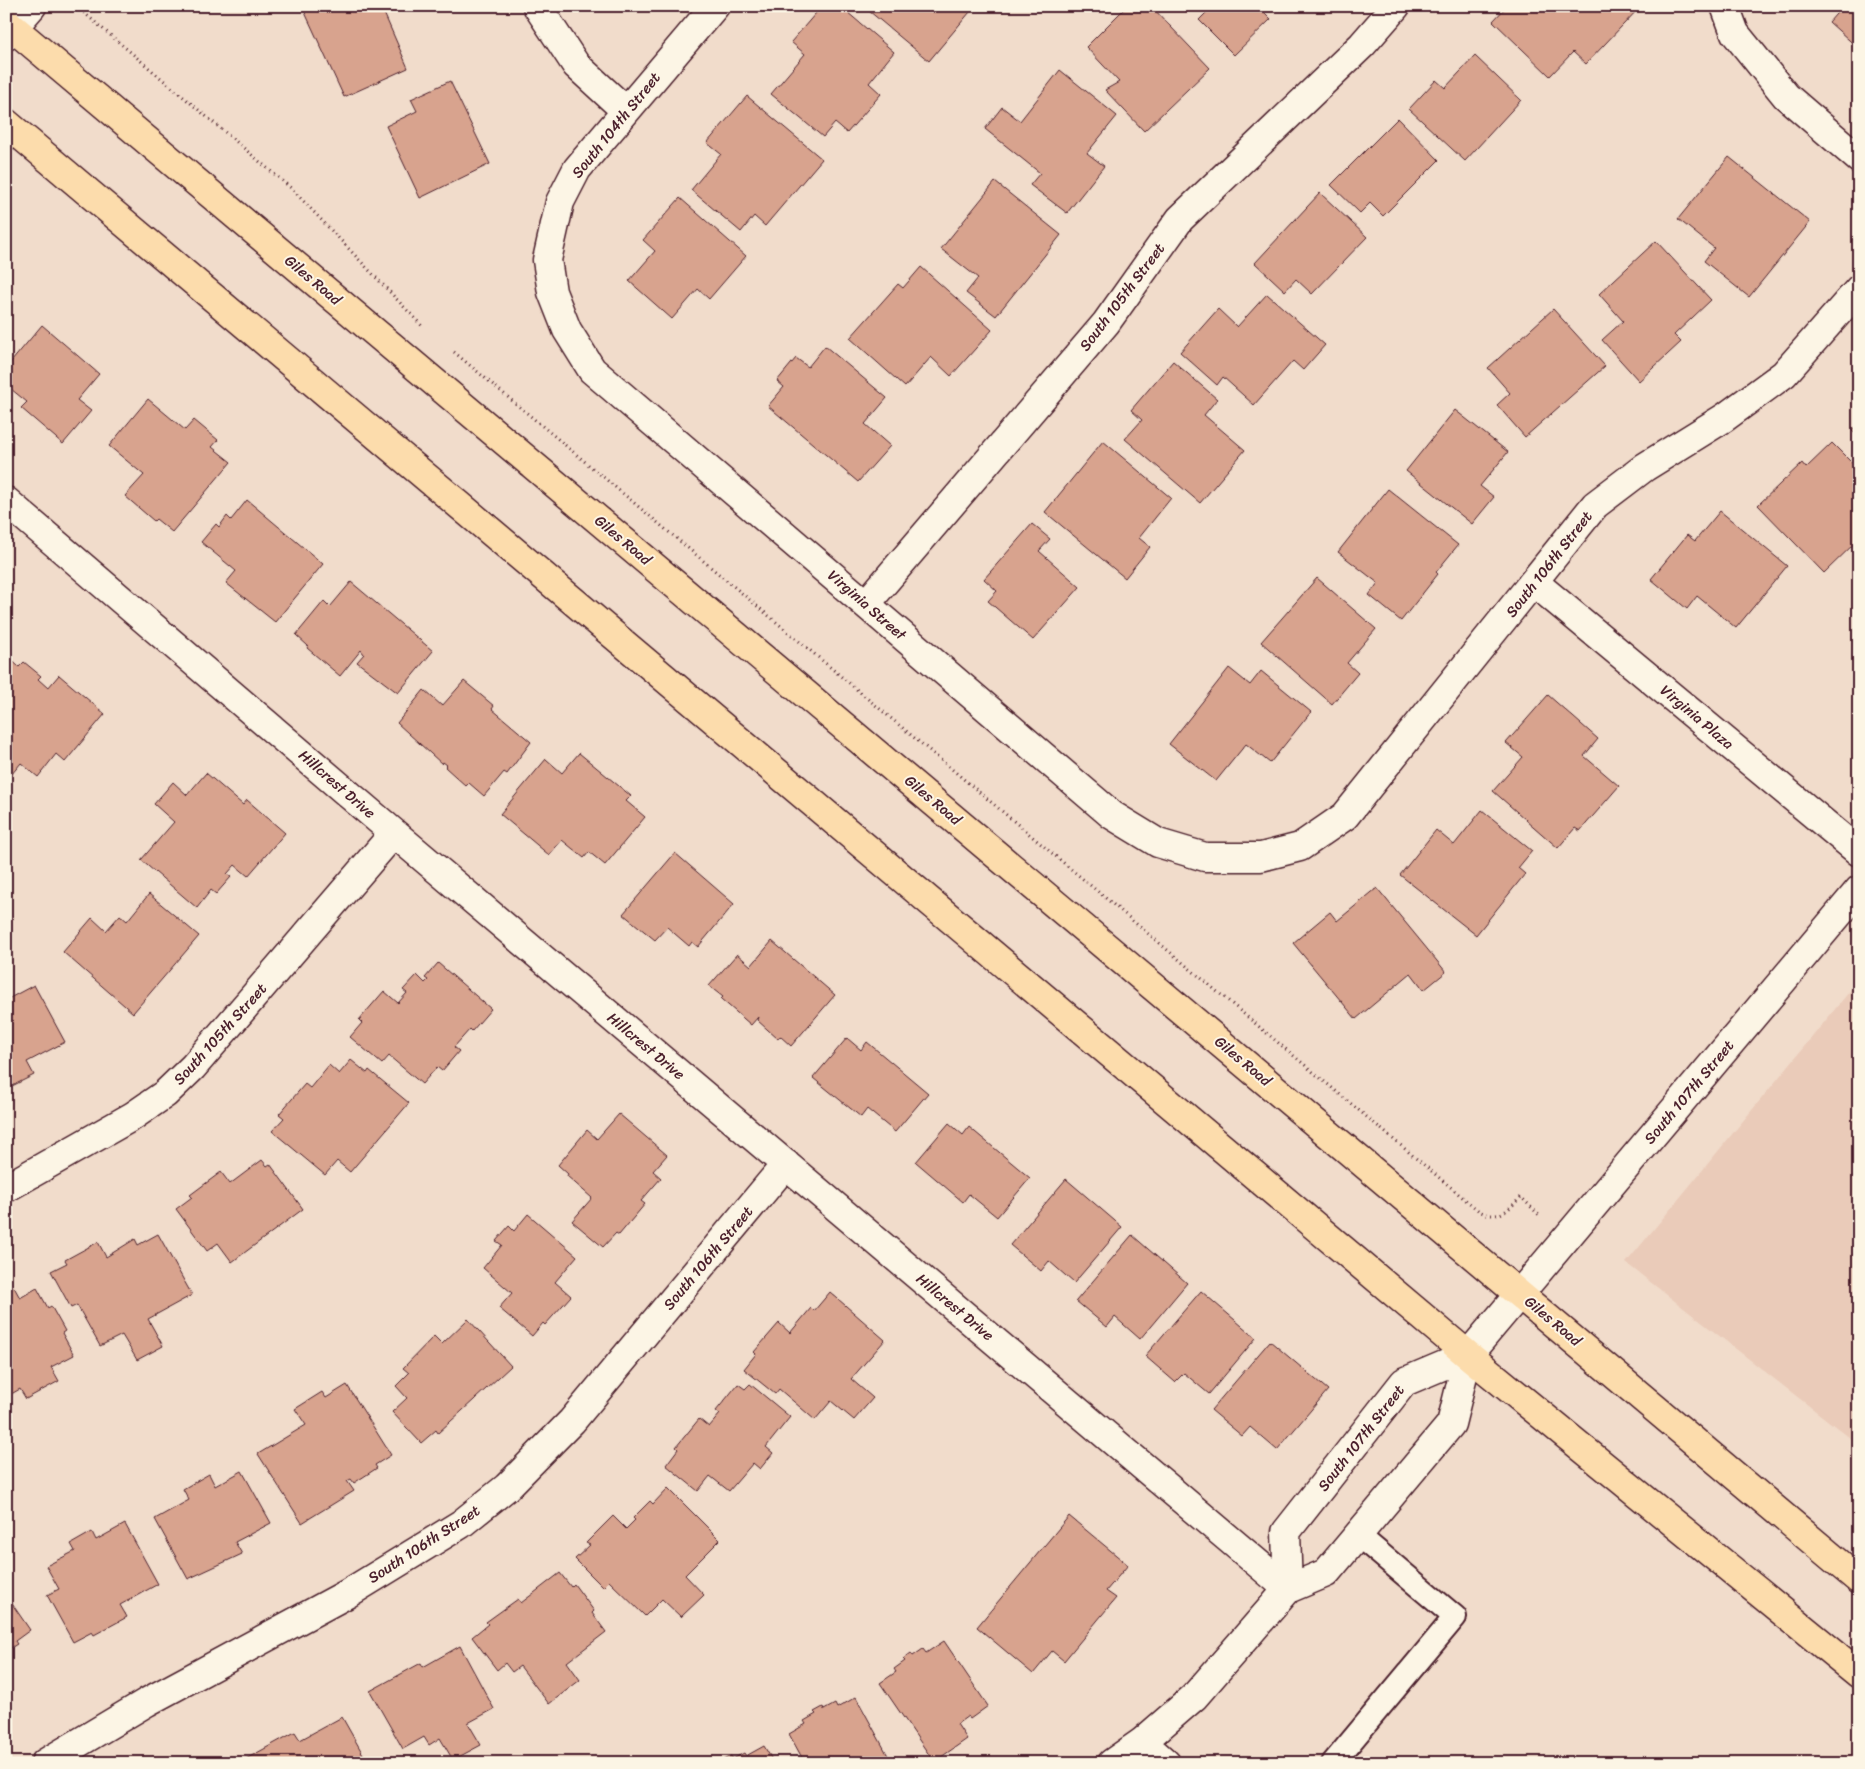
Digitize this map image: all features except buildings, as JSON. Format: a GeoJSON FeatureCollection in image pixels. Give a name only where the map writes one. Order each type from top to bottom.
{"type":"FeatureCollection","features":[{"type":"Feature","properties":{"kind":"main road","name":"Giles Road"},"geometry":{"type":"LineString","coordinates":[[9,29],[1520,1293],[1859,1580]]}},
{"type":"Feature","properties":{"kind":"main road"},"geometry":{"type":"LineString","coordinates":[[6,123],[1468,1355],[1859,1674]]}},
{"type":"Feature","properties":{"kind":"street"},"geometry":{"type":"LineString","coordinates":[[9,29],[32,6]]}},
{"type":"Feature","properties":{"kind":"street"},"geometry":{"type":"LineString","coordinates":[[537,6],[576,65],[626,111]]}},
{"type":"Feature","properties":{"kind":"street","name":"South 104th Street"},"geometry":{"type":"LineString","coordinates":[[547,260],[560,202],[577,169],[715,6]]}},
{"type":"Feature","properties":{"kind":"street","name":"South 105th Street"},"geometry":{"type":"LineString","coordinates":[[866,604],[1106,323],[1180,218],[1362,45],[1396,6]]}},
{"type":"Feature","properties":{"kind":"street"},"geometry":{"type":"LineString","coordinates":[[1724,6],[1735,33],[1786,96],[1859,159]]}},
{"type":"Feature","properties":{"kind":"street","name":"Virginia Street"},"geometry":{"type":"LineString","coordinates":[[547,260],[552,292],[567,330],[592,370],[1112,815],[1158,843],[1204,857],[1261,858]]}},
{"type":"Feature","properties":{"kind":"street","name":"South 106th Street"},"geometry":{"type":"LineString","coordinates":[[1261,858],[1300,847],[1345,816],[1535,583],[1595,506],[1645,468],[1724,418],[1784,374],[1859,289]]}},
{"type":"Feature","properties":{"kind":"street","name":"Hillcrest Drive"},"geometry":{"type":"LineString","coordinates":[[8,507],[1288,1589]]}},
{"type":"Feature","properties":{"kind":"street","name":"Virginia Plaza"},"geometry":{"type":"LineString","coordinates":[[1535,583],[1859,852]]}},
{"type":"Feature","properties":{"kind":"street","name":"South 105th Street"},"geometry":{"type":"LineString","coordinates":[[6,1188],[133,1116],[165,1094],[210,1049],[394,833]]}},
{"type":"Feature","properties":{"kind":"street","name":"South 107th Street"},"geometry":{"type":"LineString","coordinates":[[1288,1589],[1286,1532],[1404,1382],[1468,1355],[1859,890]]}},
{"type":"Feature","properties":{"kind":"street","name":"South 106th Street"},"geometry":{"type":"LineString","coordinates":[[45,1763],[147,1702],[347,1594],[461,1524],[507,1487],[572,1421],[786,1164]]}},
{"type":"Feature","properties":{"kind":"street"},"geometry":{"type":"LineString","coordinates":[[1112,1763],[1142,1742],[1194,1697],[1288,1589],[1326,1573],[1452,1424],[1468,1355]]}},
{"type":"Feature","properties":{"kind":"street"},"geometry":{"type":"LineString","coordinates":[[1142,1742],[1166,1763]]}},
{"type":"Feature","properties":{"kind":"lane"},"geometry":{"type":"LineString","coordinates":[[1333,1763],[1455,1617],[1358,1536]]}},
{"type":"Feature","properties":{"kind":"path"},"geometry":{"type":"LineString","coordinates":[[76,6],[292,189],[430,332]]}},
{"type":"Feature","properties":{"kind":"path"},"geometry":{"type":"LineString","coordinates":[[452,351],[1479,1211],[1489,1216],[1498,1216],[1506,1213],[1521,1197],[1564,1240]]}},
{"type":"Feature","properties":{"kind":"shaded area"},"geometry":{"type":"Polygon","coordinates":[[[1859,980],[1859,1445],[1626,1263],[1859,980]]]}}]}
